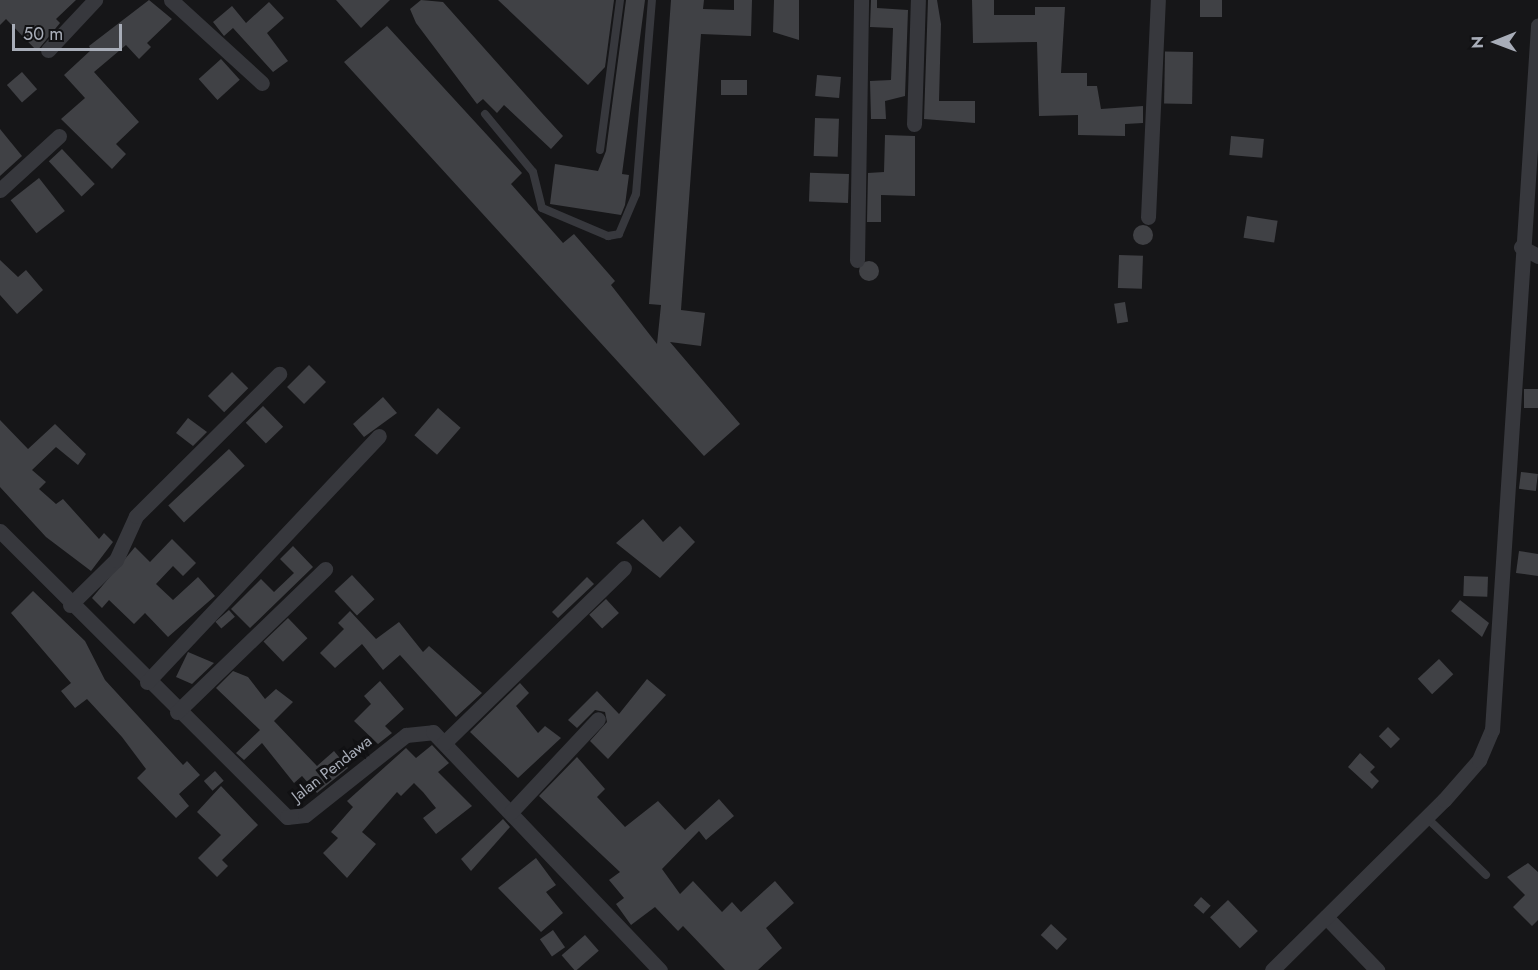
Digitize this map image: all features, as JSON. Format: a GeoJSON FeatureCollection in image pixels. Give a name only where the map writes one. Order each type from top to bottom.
{"type":"FeatureCollection","features":[{"type":"Feature","properties":{"kind":"street"},"geometry":{"type":"LineString","coordinates":[[48,50],[95,0]]}},
{"type":"Feature","properties":{"kind":"street"},"geometry":{"type":"LineString","coordinates":[[171,0],[262,83]]}},
{"type":"Feature","properties":{"kind":"street"},"geometry":{"type":"LineString","coordinates":[[857,260],[861,0]]}},
{"type":"Feature","properties":{"kind":"street"},"geometry":{"type":"LineString","coordinates":[[914,124],[918,0]]}},
{"type":"Feature","properties":{"kind":"street"},"geometry":{"type":"LineString","coordinates":[[1148,217],[1158,0]]}},
{"type":"Feature","properties":{"kind":"street"},"geometry":{"type":"LineString","coordinates":[[1272,970],[1427,818],[1479,760],[1492,730],[1521,247],[1538,26]]}},
{"type":"Feature","properties":{"kind":"street"},"geometry":{"type":"LineString","coordinates":[[0,190],[59,136]]}},
{"type":"Feature","properties":{"kind":"street"},"geometry":{"type":"LineString","coordinates":[[1521,247],[1538,256]]}},
{"type":"Feature","properties":{"kind":"street"},"geometry":{"type":"LineString","coordinates":[[70,605],[116,560],[136,516],[279,374]]}},
{"type":"Feature","properties":{"kind":"street"},"geometry":{"type":"LineString","coordinates":[[147,682],[379,436]]}},
{"type":"Feature","properties":{"kind":"street","name":"Jalan Pendawa"},"geometry":{"type":"LineString","coordinates":[[0,531],[70,605],[266,801],[292,818],[311,810],[414,731],[428,730],[444,743],[511,812],[660,970]]}},
{"type":"Feature","properties":{"kind":"street"},"geometry":{"type":"LineString","coordinates":[[444,743],[624,568]]}},
{"type":"Feature","properties":{"kind":"street"},"geometry":{"type":"LineString","coordinates":[[177,712],[325,569]]}},
{"type":"Feature","properties":{"kind":"street"},"geometry":{"type":"LineString","coordinates":[[511,812],[598,719]]}},
{"type":"Feature","properties":{"kind":"street"},"geometry":{"type":"LineString","coordinates":[[1326,916],[1377,970]]}},
{"type":"Feature","properties":{"kind":"lane"},"geometry":{"type":"LineString","coordinates":[[600,150],[620,0]]}},
{"type":"Feature","properties":{"kind":"lane"},"geometry":{"type":"LineString","coordinates":[[485,114],[533,172],[542,208],[608,236],[619,234],[636,194],[651,0]]}},
{"type":"Feature","properties":{"kind":"lane"},"geometry":{"type":"LineString","coordinates":[[1427,818],[1486,875]]}},
{"type":"Feature","properties":{"kind":"building"},"geometry":{"type":"Polygon","coordinates":[[[0,0],[76,0],[56,19],[60,23],[37,51],[6,19],[0,25],[0,0]]]}},
{"type":"Feature","properties":{"kind":"building"},"geometry":{"type":"Polygon","coordinates":[[[149,0],[172,19],[147,43],[151,47],[139,59],[126,45],[94,72],[139,122],[116,144],[126,154],[112,169],[61,119],[85,98],[64,75],[91,50],[89,46],[149,0]]]}},
{"type":"Feature","properties":{"kind":"building"},"geometry":{"type":"Polygon","coordinates":[[[336,0],[390,0],[361,28],[336,0]]]}},
{"type":"Feature","properties":{"kind":"building"},"geometry":{"type":"Polygon","coordinates":[[[421,0],[443,2],[563,136],[551,149],[504,105],[497,113],[483,99],[477,104],[416,23],[410,9],[421,0]]]}},
{"type":"Feature","properties":{"kind":"building"},"geometry":{"type":"Polygon","coordinates":[[[498,0],[614,0],[605,67],[588,85],[498,0]]]}},
{"type":"Feature","properties":{"kind":"building"},"geometry":{"type":"Polygon","coordinates":[[[626,0],[645,0],[622,174],[629,175],[625,205],[621,215],[550,204],[555,164],[598,171],[606,151],[626,0]]]}},
{"type":"Feature","properties":{"kind":"building"},"geometry":{"type":"Polygon","coordinates":[[[671,0],[704,0],[703,9],[734,10],[734,0],[752,0],[751,36],[701,34],[681,310],[705,313],[701,346],[670,342],[740,424],[704,456],[344,62],[387,26],[522,173],[511,184],[563,243],[574,234],[615,281],[611,285],[657,344],[661,305],[649,304],[671,0]]]}},
{"type":"Feature","properties":{"kind":"building"},"geometry":{"type":"Polygon","coordinates":[[[774,0],[799,0],[799,40],[773,32],[774,0]]]}},
{"type":"Feature","properties":{"kind":"building"},"geometry":{"type":"Polygon","coordinates":[[[871,0],[877,0],[877,8],[908,10],[905,96],[885,101],[886,119],[871,119],[870,81],[891,80],[893,28],[870,27],[871,0]]]}},
{"type":"Feature","properties":{"kind":"building"},"geometry":{"type":"Polygon","coordinates":[[[928,0],[937,0],[941,24],[939,101],[975,101],[975,123],[924,119],[928,0]]]}},
{"type":"Feature","properties":{"kind":"building"},"geometry":{"type":"Polygon","coordinates":[[[972,0],[994,0],[994,15],[1035,15],[1035,7],[1065,7],[1061,73],[1087,73],[1087,86],[1097,86],[1101,109],[1143,106],[1143,123],[1125,124],[1125,136],[1078,135],[1078,115],[1039,116],[1037,42],[973,43],[972,0]]]}},
{"type":"Feature","properties":{"kind":"building"},"geometry":{"type":"Polygon","coordinates":[[[1200,0],[1222,0],[1222,17],[1200,17],[1200,0]]]}},
{"type":"Feature","properties":{"kind":"building"},"geometry":{"type":"Polygon","coordinates":[[[269,2],[284,18],[267,33],[288,61],[273,72],[233,28],[224,36],[213,22],[232,6],[246,23],[269,2]]]}},
{"type":"Feature","properties":{"kind":"building"},"geometry":{"type":"Polygon","coordinates":[[[1165,52],[1193,52],[1192,104],[1164,104],[1165,52]]]}},
{"type":"Feature","properties":{"kind":"building"},"geometry":{"type":"Polygon","coordinates":[[[221,59],[240,80],[217,100],[199,79],[221,59]]]}},
{"type":"Feature","properties":{"kind":"building"},"geometry":{"type":"Polygon","coordinates":[[[22,72],[37,89],[22,102],[7,85],[22,72]]]}},
{"type":"Feature","properties":{"kind":"building"},"geometry":{"type":"Polygon","coordinates":[[[817,75],[841,77],[839,98],[815,96],[817,75]]]}},
{"type":"Feature","properties":{"kind":"building"},"geometry":{"type":"Polygon","coordinates":[[[721,80],[747,80],[747,95],[721,95],[721,80]]]}},
{"type":"Feature","properties":{"kind":"building"},"geometry":{"type":"Polygon","coordinates":[[[815,118],[839,119],[838,157],[814,156],[815,118]]]}},
{"type":"Feature","properties":{"kind":"building"},"geometry":{"type":"Polygon","coordinates":[[[0,129],[22,156],[0,176],[0,129]]]}},
{"type":"Feature","properties":{"kind":"building"},"geometry":{"type":"Polygon","coordinates":[[[885,135],[915,136],[915,196],[881,195],[881,222],[867,222],[868,173],[884,172],[885,135]]]}},
{"type":"Feature","properties":{"kind":"building"},"geometry":{"type":"Polygon","coordinates":[[[1231,136],[1264,139],[1262,158],[1229,155],[1231,136]]]}},
{"type":"Feature","properties":{"kind":"building"},"geometry":{"type":"Polygon","coordinates":[[[62,149],[95,184],[82,196],[49,161],[62,149]]]}},
{"type":"Feature","properties":{"kind":"building"},"geometry":{"type":"Polygon","coordinates":[[[810,173],[849,174],[848,203],[809,202],[810,173]]]}},
{"type":"Feature","properties":{"kind":"building"},"geometry":{"type":"Polygon","coordinates":[[[39,178],[65,211],[36,233],[11,200],[39,178]]]}},
{"type":"Feature","properties":{"kind":"building"},"geometry":{"type":"Polygon","coordinates":[[[1247,216],[1278,221],[1274,243],[1244,238],[1247,216]]]}},
{"type":"Feature","properties":{"kind":"building"},"geometry":{"type":"Polygon","coordinates":[[[1143,225],[1150,228],[1153,235],[1150,242],[1143,245],[1136,242],[1133,235],[1136,228],[1143,225]]]}},
{"type":"Feature","properties":{"kind":"building"},"geometry":{"type":"Polygon","coordinates":[[[1119,255],[1143,256],[1142,289],[1118,288],[1119,255]]]}},
{"type":"Feature","properties":{"kind":"building"},"geometry":{"type":"Polygon","coordinates":[[[0,260],[18,277],[26,270],[43,290],[17,314],[0,295],[0,260]]]}},
{"type":"Feature","properties":{"kind":"building"},"geometry":{"type":"Polygon","coordinates":[[[869,261],[876,264],[879,271],[876,278],[869,281],[862,278],[859,271],[862,264],[869,261]]]}},
{"type":"Feature","properties":{"kind":"building"},"geometry":{"type":"Polygon","coordinates":[[[1125,302],[1128,322],[1117,323],[1114,304],[1125,302]]]}},
{"type":"Feature","properties":{"kind":"building"},"geometry":{"type":"Polygon","coordinates":[[[309,365],[326,382],[304,404],[287,387],[309,365]]]}},
{"type":"Feature","properties":{"kind":"building"},"geometry":{"type":"Polygon","coordinates":[[[232,372],[248,388],[224,412],[208,396],[232,372]]]}},
{"type":"Feature","properties":{"kind":"building"},"geometry":{"type":"Polygon","coordinates":[[[1524,389],[1538,389],[1538,408],[1524,408],[1524,389]]]}},
{"type":"Feature","properties":{"kind":"building"},"geometry":{"type":"Polygon","coordinates":[[[383,397],[397,413],[364,437],[353,424],[383,397]]]}},
{"type":"Feature","properties":{"kind":"building"},"geometry":{"type":"Polygon","coordinates":[[[263,406],[283,427],[266,444],[246,423],[263,406]]]}},
{"type":"Feature","properties":{"kind":"building"},"geometry":{"type":"Polygon","coordinates":[[[438,408],[461,428],[437,455],[414,435],[438,408]]]}},
{"type":"Feature","properties":{"kind":"building"},"geometry":{"type":"Polygon","coordinates":[[[188,418],[207,432],[193,446],[176,433],[188,418]]]}},
{"type":"Feature","properties":{"kind":"building"},"geometry":{"type":"Polygon","coordinates":[[[0,420],[28,449],[55,424],[86,454],[78,465],[56,447],[32,470],[46,482],[39,489],[56,504],[63,499],[99,539],[104,533],[113,542],[91,571],[46,537],[0,487],[0,420]]]}},
{"type":"Feature","properties":{"kind":"building"},"geometry":{"type":"Polygon","coordinates":[[[229,449],[245,466],[184,522],[168,506],[229,449]]]}},
{"type":"Feature","properties":{"kind":"building"},"geometry":{"type":"Polygon","coordinates":[[[1521,472],[1538,474],[1536,491],[1519,489],[1521,472]]]}},
{"type":"Feature","properties":{"kind":"building"},"geometry":{"type":"Polygon","coordinates":[[[643,519],[663,542],[680,526],[695,542],[660,578],[616,543],[643,519]]]}},
{"type":"Feature","properties":{"kind":"building"},"geometry":{"type":"Polygon","coordinates":[[[172,539],[196,563],[183,576],[173,566],[156,584],[173,600],[198,577],[215,596],[168,637],[145,613],[134,624],[109,600],[102,608],[92,598],[135,547],[150,562],[172,539]]]}},
{"type":"Feature","properties":{"kind":"building"},"geometry":{"type":"Polygon","coordinates":[[[293,546],[313,567],[250,628],[231,609],[261,579],[274,592],[294,573],[280,559],[293,546]]]}},
{"type":"Feature","properties":{"kind":"building"},"geometry":{"type":"Polygon","coordinates":[[[1519,551],[1538,554],[1538,576],[1516,573],[1519,551]]]}},
{"type":"Feature","properties":{"kind":"building"},"geometry":{"type":"Polygon","coordinates":[[[352,575],[375,599],[357,616],[334,591],[352,575]]]}},
{"type":"Feature","properties":{"kind":"building"},"geometry":{"type":"Polygon","coordinates":[[[1464,576],[1488,577],[1487,597],[1463,596],[1464,576]]]}},
{"type":"Feature","properties":{"kind":"building"},"geometry":{"type":"Polygon","coordinates":[[[587,577],[594,584],[558,618],[552,612],[587,577]]]}},
{"type":"Feature","properties":{"kind":"building"},"geometry":{"type":"Polygon","coordinates":[[[33,591],[85,641],[105,680],[183,765],[187,761],[200,775],[179,794],[189,806],[176,818],[137,778],[146,769],[122,737],[87,699],[75,708],[61,691],[71,683],[11,613],[33,591]]]}},
{"type":"Feature","properties":{"kind":"building"},"geometry":{"type":"Polygon","coordinates":[[[606,599],[619,613],[602,629],[589,615],[606,599]]]}},
{"type":"Feature","properties":{"kind":"building"},"geometry":{"type":"Polygon","coordinates":[[[1460,600],[1489,623],[1482,637],[1451,611],[1460,600]]]}},
{"type":"Feature","properties":{"kind":"building"},"geometry":{"type":"Polygon","coordinates":[[[229,610],[235,617],[221,629],[215,622],[229,610]]]}},
{"type":"Feature","properties":{"kind":"building"},"geometry":{"type":"Polygon","coordinates":[[[350,611],[376,639],[399,622],[423,652],[429,646],[482,693],[456,717],[400,655],[383,670],[362,644],[335,668],[320,653],[344,629],[338,623],[350,611]]]}},
{"type":"Feature","properties":{"kind":"building"},"geometry":{"type":"Polygon","coordinates":[[[288,618],[307,638],[283,662],[264,642],[288,618]]]}},
{"type":"Feature","properties":{"kind":"building"},"geometry":{"type":"Polygon","coordinates":[[[188,652],[214,663],[192,684],[176,677],[188,652]]]}},
{"type":"Feature","properties":{"kind":"building"},"geometry":{"type":"Polygon","coordinates":[[[1439,659],[1453,674],[1432,694],[1418,679],[1439,659]]]}},
{"type":"Feature","properties":{"kind":"building"},"geometry":{"type":"Polygon","coordinates":[[[233,671],[248,677],[265,699],[276,689],[293,702],[274,721],[317,766],[334,751],[348,768],[317,793],[302,776],[294,783],[262,743],[244,760],[236,753],[260,730],[216,688],[233,671]]]}},
{"type":"Feature","properties":{"kind":"building"},"geometry":{"type":"Polygon","coordinates":[[[647,679],[666,695],[608,759],[590,741],[607,722],[605,712],[595,710],[577,728],[568,720],[597,691],[619,714],[647,679]]]}},
{"type":"Feature","properties":{"kind":"building"},"geometry":{"type":"Polygon","coordinates":[[[380,681],[404,709],[385,726],[392,733],[378,744],[354,721],[371,704],[364,696],[380,681]]]}},
{"type":"Feature","properties":{"kind":"building"},"geometry":{"type":"Polygon","coordinates":[[[520,683],[529,693],[516,706],[538,733],[545,726],[561,738],[518,778],[470,732],[520,683]]]}},
{"type":"Feature","properties":{"kind":"building"},"geometry":{"type":"Polygon","coordinates":[[[1388,727],[1400,739],[1391,748],[1379,736],[1388,727]]]}},
{"type":"Feature","properties":{"kind":"building"},"geometry":{"type":"Polygon","coordinates":[[[432,745],[449,763],[438,772],[472,806],[436,834],[423,818],[436,808],[423,792],[414,783],[401,796],[397,792],[362,832],[376,844],[347,878],[323,853],[338,838],[331,832],[353,807],[347,801],[406,748],[416,758],[432,745]]]}},
{"type":"Feature","properties":{"kind":"building"},"geometry":{"type":"Polygon","coordinates":[[[1360,753],[1375,767],[1370,772],[1379,781],[1372,789],[1348,767],[1360,753]]]}},
{"type":"Feature","properties":{"kind":"building"},"geometry":{"type":"Polygon","coordinates":[[[577,757],[605,789],[597,797],[625,827],[658,801],[685,830],[719,799],[734,816],[706,840],[699,831],[662,869],[680,894],[693,881],[722,912],[732,902],[741,912],[775,881],[794,903],[766,928],[782,948],[758,970],[725,970],[683,926],[678,931],[655,907],[631,925],[616,904],[624,898],[609,880],[620,872],[539,796],[577,757]]]}},
{"type":"Feature","properties":{"kind":"building"},"geometry":{"type":"Polygon","coordinates":[[[215,771],[224,781],[213,791],[204,781],[215,771]]]}},
{"type":"Feature","properties":{"kind":"building"},"geometry":{"type":"Polygon","coordinates":[[[221,786],[258,825],[222,860],[228,866],[217,877],[198,858],[221,835],[197,812],[221,786]]]}},
{"type":"Feature","properties":{"kind":"building"},"geometry":{"type":"Polygon","coordinates":[[[503,819],[510,827],[471,871],[461,859],[503,819]]]}},
{"type":"Feature","properties":{"kind":"building"},"geometry":{"type":"Polygon","coordinates":[[[536,858],[556,885],[546,892],[563,913],[541,932],[498,888],[536,858]]]}},
{"type":"Feature","properties":{"kind":"building"},"geometry":{"type":"Polygon","coordinates":[[[1528,863],[1538,872],[1538,920],[1532,926],[1513,907],[1525,895],[1507,877],[1528,863]]]}},
{"type":"Feature","properties":{"kind":"building"},"geometry":{"type":"Polygon","coordinates":[[[1201,897],[1211,906],[1203,914],[1194,905],[1201,897]]]}},
{"type":"Feature","properties":{"kind":"building"},"geometry":{"type":"Polygon","coordinates":[[[1228,900],[1258,931],[1240,948],[1210,917],[1228,900]]]}},
{"type":"Feature","properties":{"kind":"building"},"geometry":{"type":"Polygon","coordinates":[[[1051,924],[1067,939],[1057,950],[1041,935],[1051,924]]]}},
{"type":"Feature","properties":{"kind":"building"},"geometry":{"type":"Polygon","coordinates":[[[553,930],[565,947],[552,956],[540,939],[553,930]]]}},
{"type":"Feature","properties":{"kind":"building"},"geometry":{"type":"Polygon","coordinates":[[[585,935],[599,951],[577,970],[562,955],[585,935]]]}}]}
